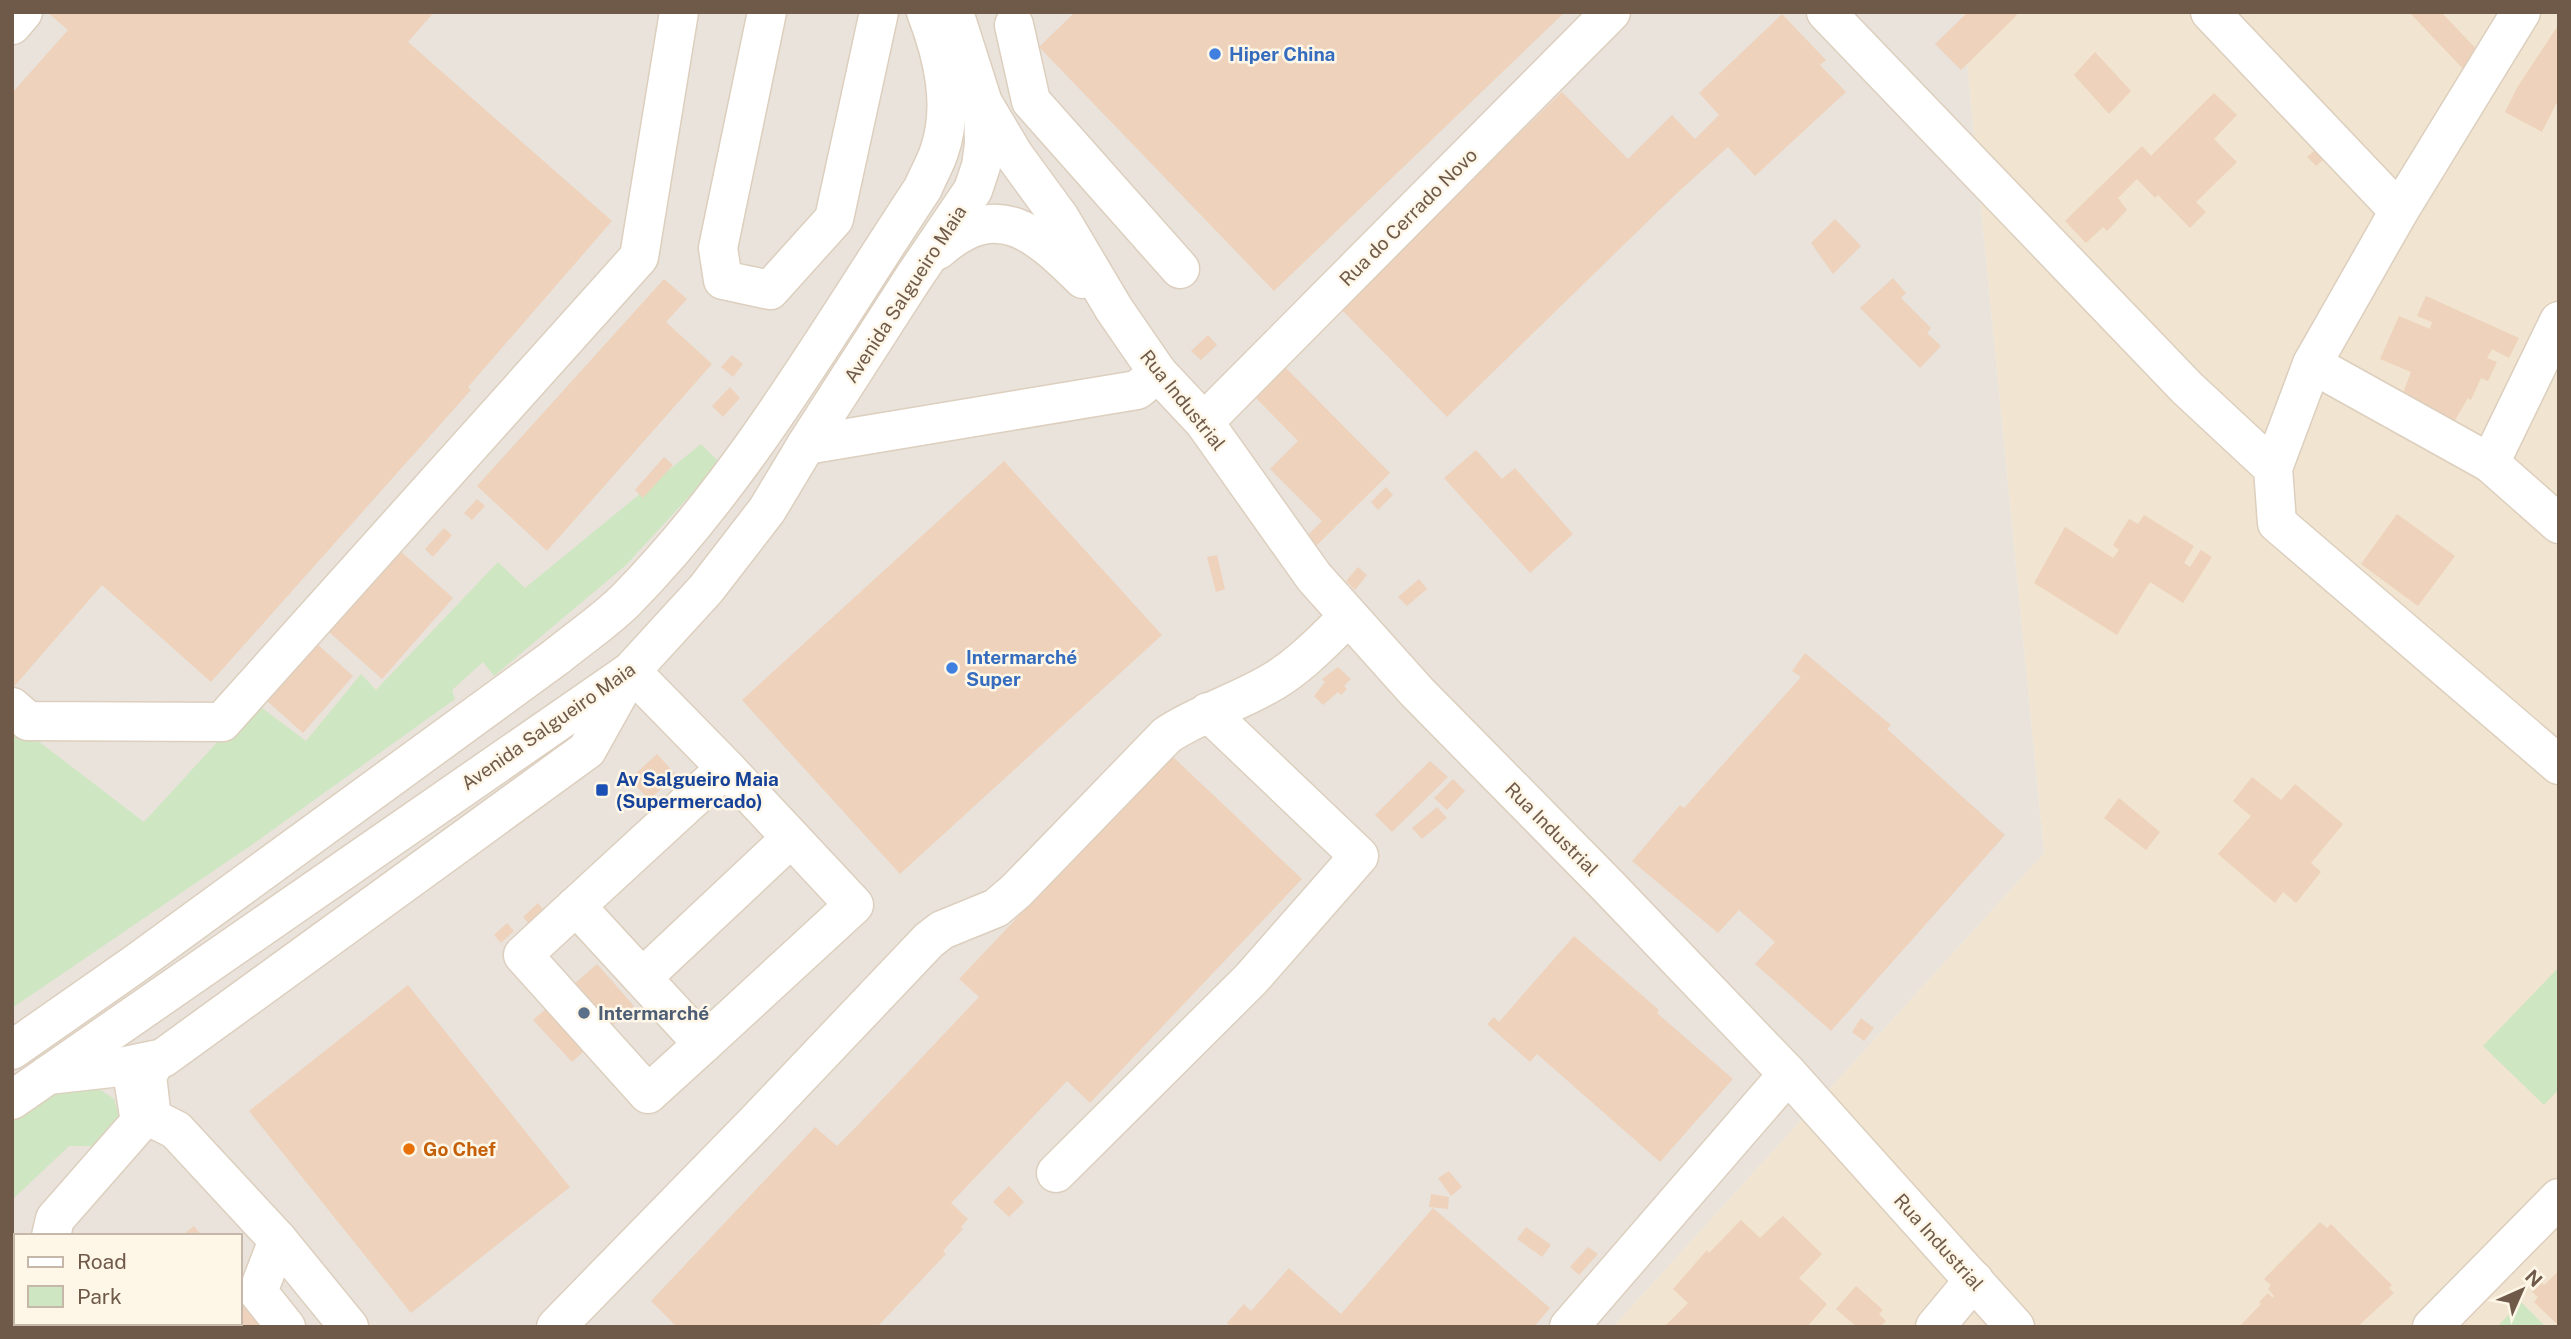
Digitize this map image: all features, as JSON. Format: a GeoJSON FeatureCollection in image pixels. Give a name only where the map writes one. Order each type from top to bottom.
{"type":"FeatureCollection","features":[{"type":"Feature","properties":{"kind":"street"},"geometry":{"type":"LineString","coordinates":[[12,25],[23,12]]}},
{"type":"Feature","properties":{"kind":"street"},"geometry":{"type":"LineString","coordinates":[[12,707],[28,721],[222,722],[639,257],[679,12]]}},
{"type":"Feature","properties":{"kind":"street"},"geometry":{"type":"LineString","coordinates":[[767,12],[718,248],[723,280],[770,290],[834,219],[879,12]]}},
{"type":"Feature","properties":{"kind":"street","name":"Rua do Cerrado Novo"},"geometry":{"type":"LineString","coordinates":[[1204,422],[1611,12]]}},
{"type":"Feature","properties":{"kind":"street"},"geometry":{"type":"LineString","coordinates":[[1826,12],[2188,388],[2273,468]]}},
{"type":"Feature","properties":{"kind":"street"},"geometry":{"type":"LineString","coordinates":[[2210,12],[2399,211]]}},
{"type":"Feature","properties":{"kind":"street"},"geometry":{"type":"LineString","coordinates":[[2521,12],[2399,211],[2312,365],[2273,468],[2277,523],[2559,765]]}},
{"type":"Feature","properties":{"kind":"street"},"geometry":{"type":"LineString","coordinates":[[944,24],[1020,18],[1031,101],[1180,269]]}},
{"type":"Feature","properties":{"kind":"street","name":"Rua Industrial"},"geometry":{"type":"LineString","coordinates":[[944,24],[944,70],[965,101],[1014,155],[1060,218],[1114,309],[1158,373],[1204,422],[1276,527],[1348,617],[1417,692],[1788,1074],[2015,1327]]}},
{"type":"Feature","properties":{"kind":"street"},"geometry":{"type":"LineString","coordinates":[[12,1050],[135,964],[556,657],[624,602],[699,519],[774,416],[923,188],[939,151],[945,124],[965,101]]}},
{"type":"Feature","properties":{"kind":"street","name":"Avenida Salgueiro Maia"},"geometry":{"type":"LineString","coordinates":[[12,1100],[631,671],[714,579],[767,510],[806,445],[973,190],[984,144],[965,101]]}},
{"type":"Feature","properties":{"kind":"street","name":"Rua Industrial"},"geometry":{"type":"LineString","coordinates":[[926,260],[955,235],[990,224],[1008,224],[1027,232],[1050,247],[1114,309]]}},
{"type":"Feature","properties":{"kind":"street"},"geometry":{"type":"LineString","coordinates":[[2490,463],[2559,321]]}},
{"type":"Feature","properties":{"kind":"street"},"geometry":{"type":"LineString","coordinates":[[2312,365],[2490,463],[2559,524]]}},
{"type":"Feature","properties":{"kind":"street"},"geometry":{"type":"LineString","coordinates":[[806,445],[1138,390],[1158,373]]}},
{"type":"Feature","properties":{"kind":"street"},"geometry":{"type":"LineString","coordinates":[[556,1327],[929,940],[942,930],[996,908],[1016,891],[1167,735],[1189,720],[1271,683],[1294,668],[1348,617]]}},
{"type":"Feature","properties":{"kind":"street"},"geometry":{"type":"LineString","coordinates":[[46,1075],[138,1064],[163,1058],[587,750],[631,671],[726,768],[854,905],[648,1094],[523,955],[726,768]]}},
{"type":"Feature","properties":{"kind":"street"},"geometry":{"type":"LineString","coordinates":[[1056,1173],[1251,979],[1359,856],[1208,712]]}},
{"type":"Feature","properties":{"kind":"street"},"geometry":{"type":"LineString","coordinates":[[643,977],[791,838]]}},
{"type":"Feature","properties":{"kind":"street"},"geometry":{"type":"LineString","coordinates":[[576,906],[704,1044]]}},
{"type":"Feature","properties":{"kind":"street"},"geometry":{"type":"LineString","coordinates":[[51,1234],[55,1219],[141,1122],[134,1080],[138,1064]]}},
{"type":"Feature","properties":{"kind":"street"},"geometry":{"type":"LineString","coordinates":[[138,1064],[146,1076],[152,1118],[176,1130],[278,1240],[349,1327]]}},
{"type":"Feature","properties":{"kind":"street"},"geometry":{"type":"LineString","coordinates":[[1569,1327],[1788,1074]]}},
{"type":"Feature","properties":{"kind":"street"},"geometry":{"type":"LineString","coordinates":[[2432,1327],[2559,1198]]}},
{"type":"Feature","properties":{"kind":"street"},"geometry":{"type":"LineString","coordinates":[[278,1240],[258,1292],[286,1327]]}},
{"type":"Feature","properties":{"kind":"street"},"geometry":{"type":"LineString","coordinates":[[1935,1327],[1974,1280]]}},
{"type":"Feature","properties":{"kind":"shaded area"},"geometry":{"type":"Polygon","coordinates":[[[12,12],[1962,12],[2044,853],[1613,1327],[12,1327],[12,12]]]}},
{"type":"Feature","properties":{"kind":"shaded area"},"geometry":{"type":"Polygon","coordinates":[[[1962,12],[2559,12],[2559,1327],[1613,1327],[2044,853],[1962,12]]]}},
{"type":"Feature","properties":{"kind":"green space"},"geometry":{"type":"Polygon","coordinates":[[[701,444],[720,463],[626,565],[494,676],[483,662],[452,690],[455,699],[250,846],[12,1008],[12,721],[144,822],[254,702],[306,741],[361,674],[376,690],[498,562],[525,588],[701,444]]]}},
{"type":"Feature","properties":{"kind":"green space"},"geometry":{"type":"Polygon","coordinates":[[[2559,967],[2559,1089],[2544,1105],[2483,1046],[2559,967]]]}},
{"type":"Feature","properties":{"kind":"green space"},"geometry":{"type":"Polygon","coordinates":[[[89,1082],[114,1099],[120,1118],[99,1146],[69,1146],[12,1200],[12,1118],[55,1088],[89,1082]]]}},
{"type":"Feature","properties":{"kind":"green space"},"geometry":{"type":"Polygon","coordinates":[[[2521,1302],[2546,1327],[2497,1327],[2521,1302]]]}},
{"type":"Feature","properties":{"kind":"building"},"geometry":{"type":"Polygon","coordinates":[[[47,12],[434,12],[408,42],[612,221],[468,387],[471,390],[211,682],[102,585],[12,689],[12,93],[68,30],[47,12]]]}},
{"type":"Feature","properties":{"kind":"building"},"geometry":{"type":"Polygon","coordinates":[[[1075,12],[1565,12],[1274,291],[1039,47],[1075,12]]]}},
{"type":"Feature","properties":{"kind":"building"},"geometry":{"type":"Polygon","coordinates":[[[1968,12],[2014,12],[2017,15],[1961,70],[1935,44],[1968,12]]]}},
{"type":"Feature","properties":{"kind":"building"},"geometry":{"type":"Polygon","coordinates":[[[2409,12],[2441,12],[2482,55],[2469,75],[2409,12]]]}},
{"type":"Feature","properties":{"kind":"building"},"geometry":{"type":"Polygon","coordinates":[[[1782,14],[1826,60],[1820,65],[1846,92],[1755,176],[1728,147],[1676,194],[1447,417],[1340,308],[1562,92],[1628,159],[1672,115],[1695,139],[1719,115],[1699,93],[1782,14]]]}},
{"type":"Feature","properties":{"kind":"building"},"geometry":{"type":"Polygon","coordinates":[[[2559,24],[2559,105],[2556,104],[2542,132],[2505,112],[2518,86],[2559,24]]]}},
{"type":"Feature","properties":{"kind":"building"},"geometry":{"type":"Polygon","coordinates":[[[2095,52],[2131,91],[2109,114],[2074,75],[2095,52]]]}},
{"type":"Feature","properties":{"kind":"building"},"geometry":{"type":"Polygon","coordinates":[[[2214,93],[2237,115],[2214,139],[2237,162],[2196,202],[2206,212],[2190,228],[2158,195],[2155,198],[2137,179],[2118,198],[2127,210],[2107,231],[2103,227],[2086,243],[2065,221],[2142,146],[2151,156],[2214,93]]]}},
{"type":"Feature","properties":{"kind":"building"},"geometry":{"type":"Polygon","coordinates":[[[2314,151],[2323,160],[2316,166],[2307,157],[2314,151]]]}},
{"type":"Feature","properties":{"kind":"building"},"geometry":{"type":"Polygon","coordinates":[[[1835,219],[1861,246],[1833,274],[1811,243],[1835,219]]]}},
{"type":"Feature","properties":{"kind":"building"},"geometry":{"type":"Polygon","coordinates":[[[1893,278],[1906,293],[1901,298],[1931,328],[1927,333],[1941,346],[1920,368],[1860,308],[1893,278]]]}},
{"type":"Feature","properties":{"kind":"building"},"geometry":{"type":"Polygon","coordinates":[[[664,279],[687,299],[666,322],[712,364],[547,551],[477,486],[664,279]]]}},
{"type":"Feature","properties":{"kind":"building"},"geometry":{"type":"Polygon","coordinates":[[[2426,296],[2519,338],[2509,358],[2492,349],[2487,358],[2497,362],[2488,381],[2481,378],[2471,400],[2468,398],[2452,425],[2403,393],[2411,372],[2380,359],[2399,316],[2430,329],[2432,322],[2417,316],[2426,296]]]}},
{"type":"Feature","properties":{"kind":"building"},"geometry":{"type":"Polygon","coordinates":[[[1208,335],[1217,345],[1201,360],[1191,351],[1208,335]]]}},
{"type":"Feature","properties":{"kind":"building"},"geometry":{"type":"Polygon","coordinates":[[[732,355],[743,364],[733,377],[721,367],[732,355]]]}},
{"type":"Feature","properties":{"kind":"building"},"geometry":{"type":"Polygon","coordinates":[[[1282,364],[1390,473],[1314,548],[1305,538],[1322,521],[1270,469],[1298,441],[1255,397],[1282,364]]]}},
{"type":"Feature","properties":{"kind":"building"},"geometry":{"type":"Polygon","coordinates":[[[730,387],[740,398],[723,417],[712,406],[730,387]]]}},
{"type":"Feature","properties":{"kind":"building"},"geometry":{"type":"Polygon","coordinates":[[[1476,450],[1502,479],[1515,468],[1573,534],[1530,573],[1444,478],[1476,450]]]}},
{"type":"Feature","properties":{"kind":"building"},"geometry":{"type":"Polygon","coordinates":[[[664,457],[673,465],[643,498],[635,490],[664,457]]]}},
{"type":"Feature","properties":{"kind":"building","name":"Intermarché Super"},"geometry":{"type":"Polygon","coordinates":[[[1004,461],[1162,635],[900,874],[742,700],[1004,461]]]}},
{"type":"Feature","properties":{"kind":"building"},"geometry":{"type":"Polygon","coordinates":[[[1386,487],[1393,495],[1378,510],[1371,502],[1386,487]]]}},
{"type":"Feature","properties":{"kind":"building"},"geometry":{"type":"Polygon","coordinates":[[[477,499],[485,506],[472,520],[464,513],[477,499]]]}},
{"type":"Feature","properties":{"kind":"building"},"geometry":{"type":"Polygon","coordinates":[[[2397,514],[2455,556],[2418,606],[2361,564],[2397,514]]]}},
{"type":"Feature","properties":{"kind":"building"},"geometry":{"type":"Polygon","coordinates":[[[2144,515],[2194,546],[2184,563],[2190,567],[2201,550],[2212,557],[2183,603],[2150,582],[2117,635],[2034,583],[2065,527],[2113,558],[2119,550],[2113,545],[2129,519],[2138,524],[2144,515]]]}},
{"type":"Feature","properties":{"kind":"building"},"geometry":{"type":"Polygon","coordinates":[[[444,528],[452,535],[433,557],[425,549],[444,528]]]}},
{"type":"Feature","properties":{"kind":"building"},"geometry":{"type":"Polygon","coordinates":[[[399,550],[453,598],[382,679],[328,631],[399,550]]]}},
{"type":"Feature","properties":{"kind":"building"},"geometry":{"type":"Polygon","coordinates":[[[1217,555],[1225,589],[1216,592],[1207,557],[1217,555]]]}},
{"type":"Feature","properties":{"kind":"building"},"geometry":{"type":"Polygon","coordinates":[[[1358,567],[1367,575],[1355,590],[1346,581],[1358,567]]]}},
{"type":"Feature","properties":{"kind":"building"},"geometry":{"type":"Polygon","coordinates":[[[1419,579],[1427,589],[1407,606],[1398,597],[1419,579]]]}},
{"type":"Feature","properties":{"kind":"building"},"geometry":{"type":"Polygon","coordinates":[[[316,643],[353,676],[303,733],[266,700],[316,643]]]}},
{"type":"Feature","properties":{"kind":"building"},"geometry":{"type":"Polygon","coordinates":[[[1805,653],[1891,725],[1887,729],[2005,835],[1831,1031],[1755,964],[1775,942],[1739,910],[1718,933],[1632,861],[1680,805],[1684,808],[1801,677],[1792,671],[1805,653]]]}},
{"type":"Feature","properties":{"kind":"building"},"geometry":{"type":"Polygon","coordinates":[[[1338,667],[1351,679],[1344,686],[1347,689],[1341,695],[1338,692],[1323,705],[1314,696],[1325,682],[1322,679],[1338,667]]]}},
{"type":"Feature","properties":{"kind":"building"},"geometry":{"type":"Polygon","coordinates":[[[657,754],[676,775],[649,800],[630,779],[657,754]]]}},
{"type":"Feature","properties":{"kind":"building"},"geometry":{"type":"Polygon","coordinates":[[[1171,755],[1302,879],[1090,1103],[1067,1081],[951,1203],[968,1219],[961,1227],[963,1229],[943,1251],[946,1254],[877,1327],[677,1327],[651,1301],[815,1127],[837,1146],[857,1126],[979,997],[959,979],[1171,755]]]}},
{"type":"Feature","properties":{"kind":"building"},"geometry":{"type":"Polygon","coordinates":[[[1430,761],[1448,777],[1392,832],[1375,815],[1430,761]]]}},
{"type":"Feature","properties":{"kind":"building"},"geometry":{"type":"Polygon","coordinates":[[[2252,777],[2281,800],[2295,784],[2343,824],[2311,863],[2321,872],[2296,903],[2283,892],[2275,903],[2218,854],[2251,816],[2233,801],[2252,777]]]}},
{"type":"Feature","properties":{"kind":"building"},"geometry":{"type":"Polygon","coordinates":[[[1453,779],[1465,791],[1447,810],[1434,798],[1453,779]]]}},
{"type":"Feature","properties":{"kind":"building"},"geometry":{"type":"Polygon","coordinates":[[[2119,798],[2160,832],[2146,850],[2104,818],[2119,798]]]}},
{"type":"Feature","properties":{"kind":"building"},"geometry":{"type":"Polygon","coordinates":[[[1437,807],[1447,818],[1422,839],[1412,828],[1437,807]]]}},
{"type":"Feature","properties":{"kind":"building"},"geometry":{"type":"Polygon","coordinates":[[[538,903],[546,913],[531,926],[523,917],[538,903]]]}},
{"type":"Feature","properties":{"kind":"building"},"geometry":{"type":"Polygon","coordinates":[[[507,923],[514,931],[501,943],[494,935],[507,923]]]}},
{"type":"Feature","properties":{"kind":"building"},"geometry":{"type":"Polygon","coordinates":[[[1574,936],[1733,1079],[1660,1162],[1537,1054],[1530,1062],[1487,1024],[1494,1017],[1499,1022],[1574,936]]]}},
{"type":"Feature","properties":{"kind":"building"},"geometry":{"type":"Polygon","coordinates":[[[597,964],[634,1006],[572,1062],[533,1020],[597,964]]]}},
{"type":"Feature","properties":{"kind":"building","name":"Go Chef"},"geometry":{"type":"Polygon","coordinates":[[[408,985],[570,1187],[411,1313],[249,1111],[408,985]]]}},
{"type":"Feature","properties":{"kind":"building"},"geometry":{"type":"Polygon","coordinates":[[[1861,1018],[1874,1028],[1864,1041],[1852,1032],[1861,1018]]]}},
{"type":"Feature","properties":{"kind":"building"},"geometry":{"type":"Polygon","coordinates":[[[1449,1171],[1462,1187],[1451,1196],[1438,1178],[1449,1171]]]}},
{"type":"Feature","properties":{"kind":"building"},"geometry":{"type":"Polygon","coordinates":[[[1009,1186],[1024,1202],[1009,1217],[993,1202],[1009,1186]]]}},
{"type":"Feature","properties":{"kind":"building"},"geometry":{"type":"Polygon","coordinates":[[[1431,1194],[1449,1197],[1448,1209],[1429,1207],[1431,1194]]]}},
{"type":"Feature","properties":{"kind":"building"},"geometry":{"type":"Polygon","coordinates":[[[1433,1208],[1550,1308],[1534,1327],[1231,1327],[1227,1323],[1244,1304],[1251,1311],[1289,1268],[1341,1314],[1433,1208]]]}},
{"type":"Feature","properties":{"kind":"building"},"geometry":{"type":"Polygon","coordinates":[[[1783,1216],[1822,1254],[1799,1278],[1827,1304],[1807,1327],[1664,1327],[1688,1303],[1673,1289],[1707,1250],[1709,1253],[1741,1220],[1760,1238],[1783,1216]]]}},
{"type":"Feature","properties":{"kind":"building"},"geometry":{"type":"Polygon","coordinates":[[[2320,1222],[2327,1228],[2331,1224],[2392,1285],[2389,1288],[2394,1293],[2357,1327],[2239,1327],[2268,1293],[2273,1298],[2268,1289],[2271,1285],[2264,1279],[2320,1222]]]}},
{"type":"Feature","properties":{"kind":"building"},"geometry":{"type":"Polygon","coordinates":[[[194,1226],[200,1234],[184,1234],[194,1226]]]}},
{"type":"Feature","properties":{"kind":"building"},"geometry":{"type":"Polygon","coordinates":[[[1526,1227],[1551,1245],[1542,1257],[1517,1239],[1526,1227]]]}},
{"type":"Feature","properties":{"kind":"building"},"geometry":{"type":"Polygon","coordinates":[[[1588,1247],[1598,1254],[1579,1275],[1570,1267],[1588,1247]]]}},
{"type":"Feature","properties":{"kind":"building"},"geometry":{"type":"Polygon","coordinates":[[[2559,1271],[2559,1326],[2534,1302],[2538,1297],[2532,1292],[2559,1271]]]}},
{"type":"Feature","properties":{"kind":"building"},"geometry":{"type":"Polygon","coordinates":[[[1856,1286],[1883,1310],[1879,1314],[1886,1321],[1880,1327],[1857,1327],[1836,1309],[1856,1286]]]}},
{"type":"Feature","properties":{"kind":"building"},"geometry":{"type":"Polygon","coordinates":[[[242,1287],[274,1327],[162,1325],[242,1325],[242,1287]]]}},
{"type":"Feature","properties":{"kind":"place","name":"Hiper China"},"geometry":{"type":"Point","coordinates":[1215,54]}},
{"type":"Feature","properties":{"kind":"place","name":"Intermarché Super"},"geometry":{"type":"Point","coordinates":[952,668]}},
{"type":"Feature","properties":{"kind":"place","name":"Av Salgueiro Maia (Supermercado)"},"geometry":{"type":"Point","coordinates":[602,790]}},
{"type":"Feature","properties":{"kind":"place","name":"Intermarché"},"geometry":{"type":"Point","coordinates":[584,1013]}},
{"type":"Feature","properties":{"kind":"place","name":"Go Chef"},"geometry":{"type":"Point","coordinates":[409,1149]}}]}
